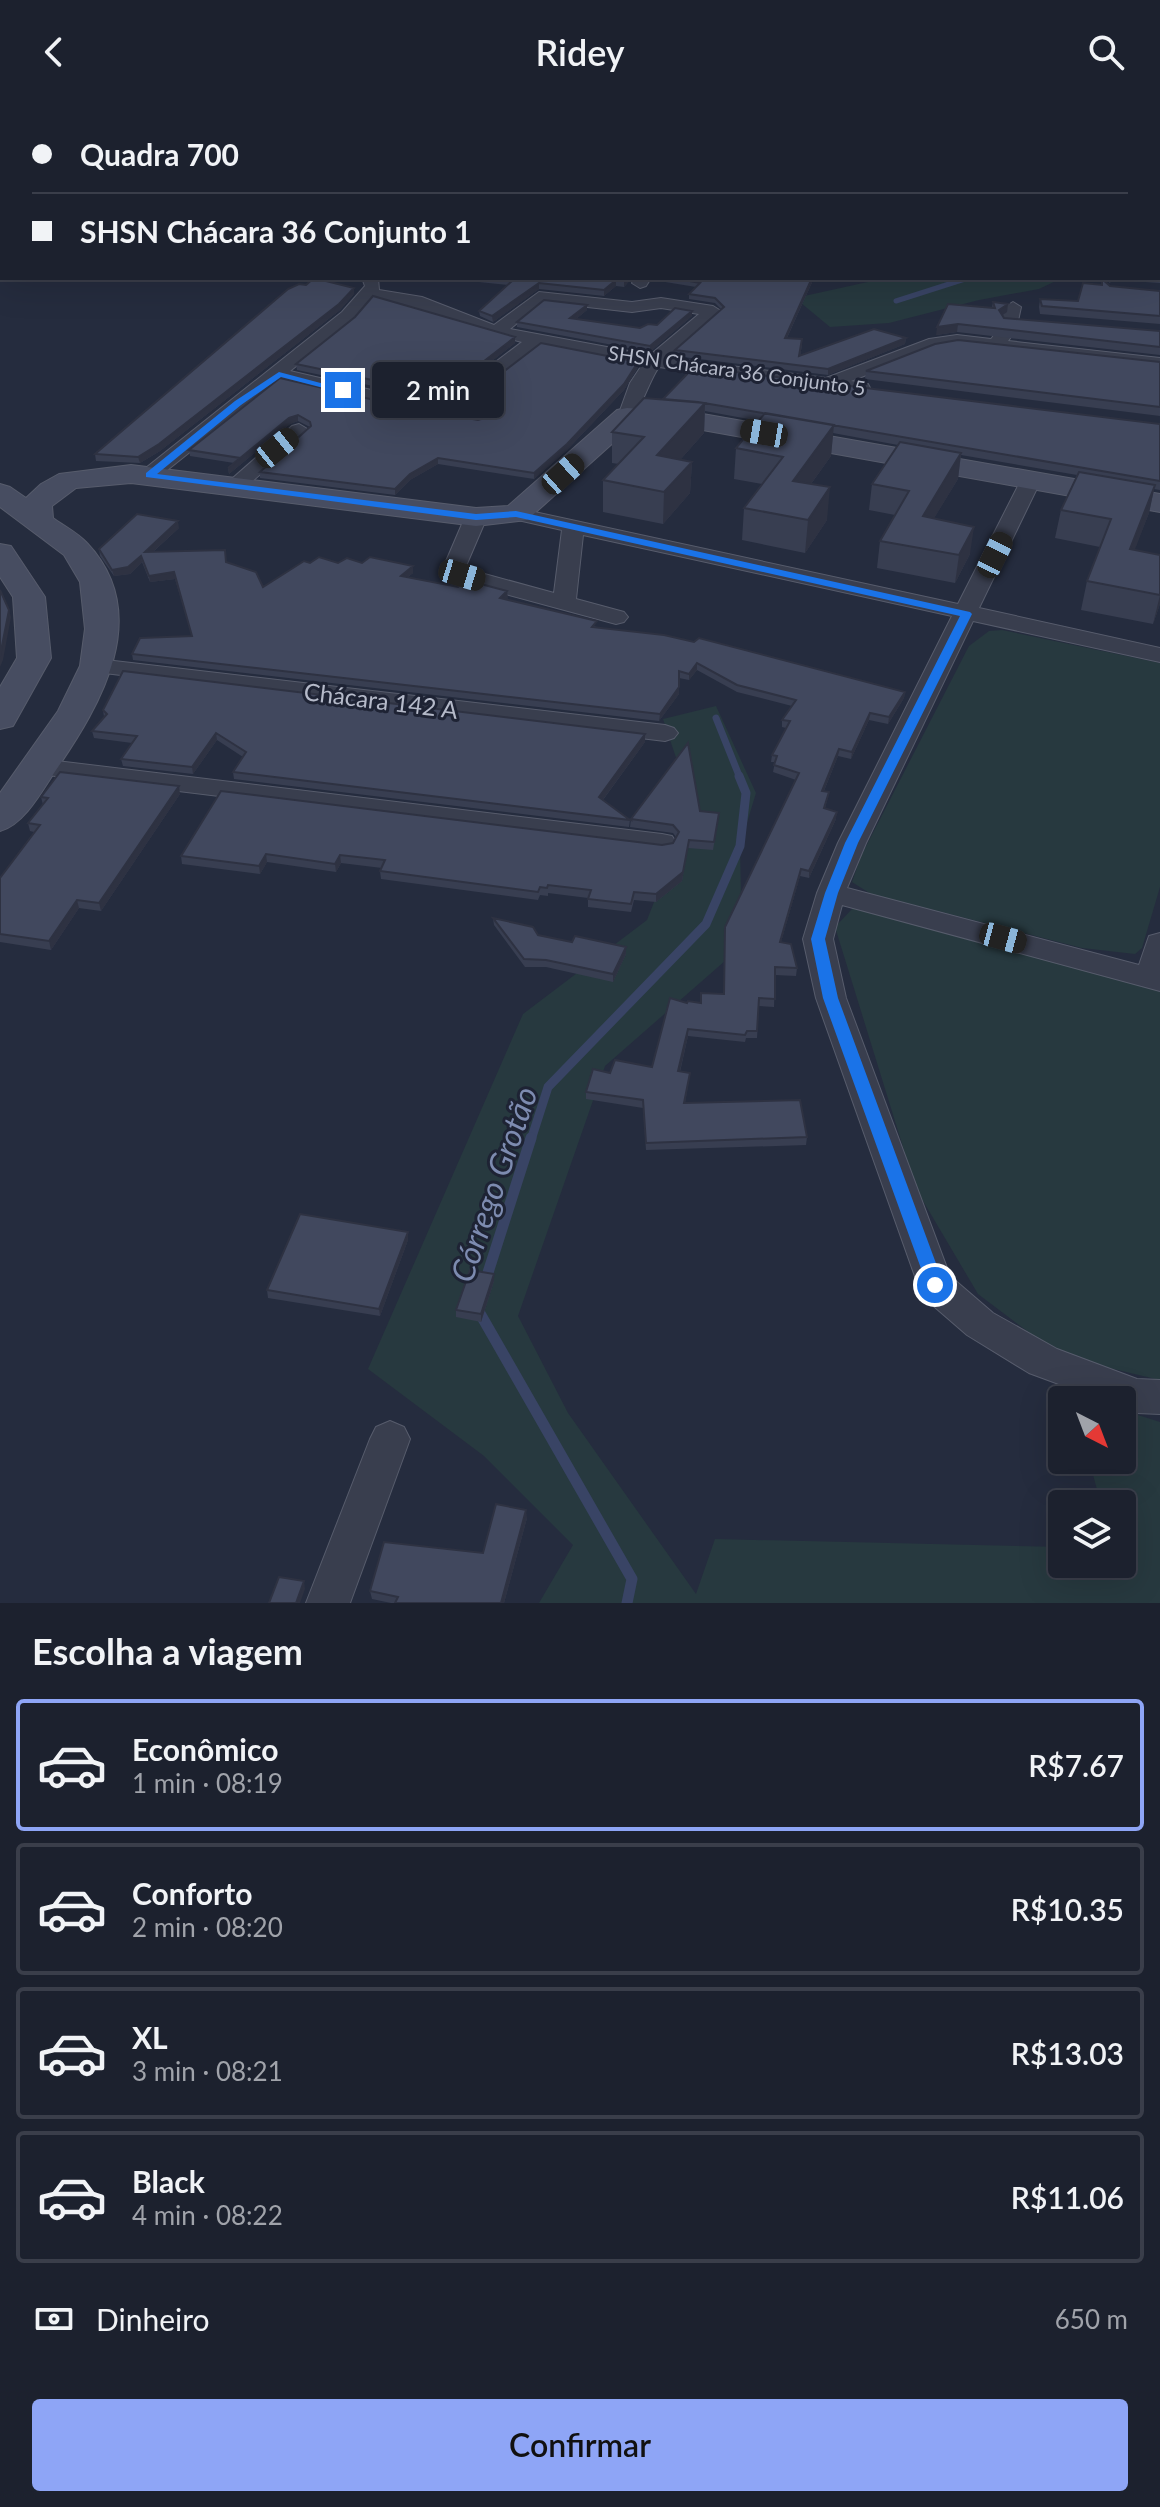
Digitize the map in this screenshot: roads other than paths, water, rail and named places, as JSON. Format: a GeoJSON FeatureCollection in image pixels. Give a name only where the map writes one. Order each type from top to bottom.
{"type":"FeatureCollection","features":[{"type":"Feature","properties":{"kind":"street","name":"SHSN Chácara 36 Conjunto 5"},"geometry":{"type":"LineString","coordinates":[[370,286],[497,331],[535,340],[652,361],[876,390]]}},
{"type":"Feature","properties":{"kind":"street"},"geometry":{"type":"LineString","coordinates":[[149,475],[348,316],[370,286]]}},
{"type":"Feature","properties":{"kind":"street"},"geometry":{"type":"LineString","coordinates":[[497,331],[539,297],[632,307],[661,303],[713,311],[652,361],[636,385],[627,416],[516,514]]}},
{"type":"Feature","properties":{"kind":"street"},"geometry":{"type":"LineString","coordinates":[[997,343],[1016,316]]}},
{"type":"Feature","properties":{"kind":"street"},"geometry":{"type":"LineString","coordinates":[[474,387],[535,340]]}},
{"type":"Feature","properties":{"kind":"street"},"geometry":{"type":"LineString","coordinates":[[830,384],[929,344],[957,340],[1160,363]]}},
{"type":"Feature","properties":{"kind":"street"},"geometry":{"type":"LineString","coordinates":[[279,374],[401,403],[479,417]]}},
{"type":"Feature","properties":{"kind":"street"},"geometry":{"type":"LineString","coordinates":[[627,416],[697,421],[1160,503]]}},
{"type":"Feature","properties":{"kind":"street"},"geometry":{"type":"LineString","coordinates":[[233,488],[299,430]]}},
{"type":"Feature","properties":{"kind":"street"},"geometry":{"type":"LineString","coordinates":[[0,478],[149,475],[476,517],[516,514],[1160,655]]}},
{"type":"Feature","properties":{"kind":"street"},"geometry":{"type":"LineString","coordinates":[[45,504],[69,480],[89,476]]}},
{"type":"Feature","properties":{"kind":"street"},"geometry":{"type":"LineString","coordinates":[[1031,480],[852,843],[831,893],[818,939],[831,998],[935,1285],[980,1324],[1043,1361],[1137,1396],[1160,1397]]}},
{"type":"Feature","properties":{"kind":"street"},"geometry":{"type":"LineString","coordinates":[[0,493],[45,504],[96,582],[102,629],[97,666],[76,711],[40,767],[0,819]]}},
{"type":"Feature","properties":{"kind":"street"},"geometry":{"type":"LineString","coordinates":[[476,517],[455,566],[462,575],[616,617]]}},
{"type":"Feature","properties":{"kind":"street"},"geometry":{"type":"LineString","coordinates":[[564,602],[573,527]]}},
{"type":"Feature","properties":{"kind":"street"},"geometry":{"type":"LineString","coordinates":[[0,718],[34,658],[29,597],[1,556]]}},
{"type":"Feature","properties":{"kind":"street","name":"Chácara 142 A"},"geometry":{"type":"LineString","coordinates":[[97,666],[665,733]]}},
{"type":"Feature","properties":{"kind":"street"},"geometry":{"type":"LineString","coordinates":[[40,767],[662,842]]}},
{"type":"Feature","properties":{"kind":"street"},"geometry":{"type":"LineString","coordinates":[[831,893],[1155,980],[1160,943]]}},
{"type":"Feature","properties":{"kind":"street"},"geometry":{"type":"LineString","coordinates":[[328,1603],[390,1439]]}},
{"type":"Feature","properties":{"kind":"waterway","name":"Córrego Grotão"},"geometry":{"type":"LineString","coordinates":[[896,301],[962,280]]}},
{"type":"Feature","properties":{"kind":"waterway","name":"Córrego Grotão"},"geometry":{"type":"LineString","coordinates":[[716,718],[740,778]]}},
{"type":"Feature","properties":{"kind":"waterway","name":"Córrego Grotão"},"geometry":{"type":"LineString","coordinates":[[531,1140],[548,1087],[706,924],[740,846],[746,793],[739,776]]}},
{"type":"Feature","properties":{"kind":"waterway","name":"Córrego Grotão"},"geometry":{"type":"LineString","coordinates":[[485,1282],[531,1138]]}},
{"type":"Feature","properties":{"kind":"waterway","name":"Córrego Grotão"},"geometry":{"type":"LineString","coordinates":[[478,1310],[632,1579],[627,1603]]}}]}
